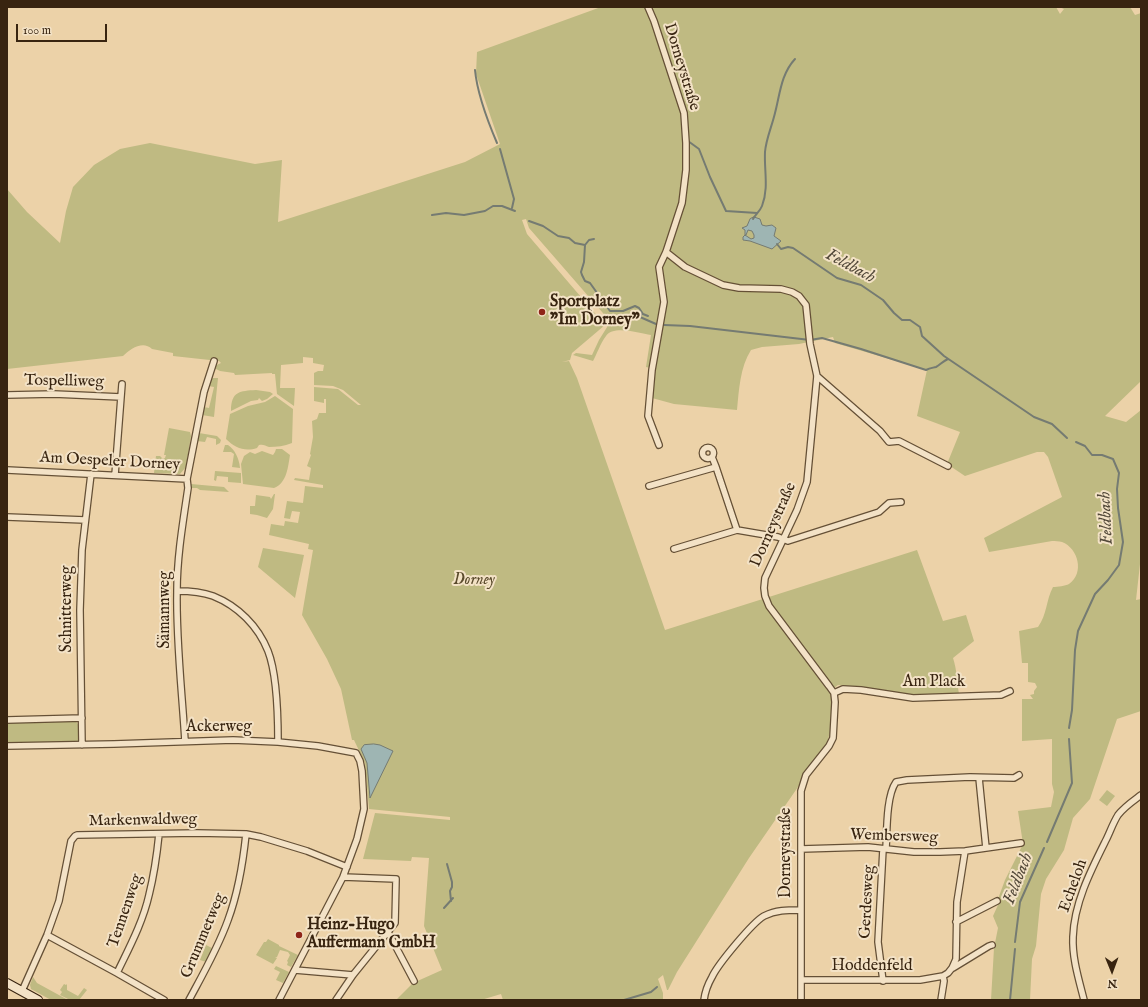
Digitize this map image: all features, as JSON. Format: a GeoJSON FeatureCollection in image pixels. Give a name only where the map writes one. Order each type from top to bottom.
{"type":"FeatureCollection","features":[{"type":"Feature","properties":{"kind":"main road"},"geometry":{"type":"LineString","coordinates":[[7,984],[38,1000]]}},
{"type":"Feature","properties":{"kind":"street","name":"Dorneystraße"},"geometry":{"type":"LineString","coordinates":[[648,7],[684,113],[686,143],[686,170],[682,203],[666,252],[659,267],[664,302],[652,370],[648,416],[659,445]]}},
{"type":"Feature","properties":{"kind":"street","name":"Dorneystraße"},"geometry":{"type":"LineString","coordinates":[[666,252],[685,267],[723,285],[739,288],[781,289],[799,296],[806,305],[809,341],[817,376],[807,482],[799,504],[765,578],[764,588],[769,606],[834,693],[835,702],[833,738],[829,746],[806,775],[802,783],[801,791],[801,1000]]}},
{"type":"Feature","properties":{"kind":"street","name":"Am Oespeler Dorney"},"geometry":{"type":"LineString","coordinates":[[7,470],[187,479],[204,392],[214,361]]}},
{"type":"Feature","properties":{"kind":"street"},"geometry":{"type":"LineString","coordinates":[[817,376],[880,431],[890,442],[899,441],[948,466]]}},
{"type":"Feature","properties":{"kind":"street","name":"Tospelliweg"},"geometry":{"type":"LineString","coordinates":[[115,475],[122,384]]}},
{"type":"Feature","properties":{"kind":"street","name":"Tospelliweg"},"geometry":{"type":"LineString","coordinates":[[7,395],[54,394],[121,397]]}},
{"type":"Feature","properties":{"kind":"street"},"geometry":{"type":"LineString","coordinates":[[712,457],[737,530]]}},
{"type":"Feature","properties":{"kind":"street"},"geometry":{"type":"LineString","coordinates":[[649,486],[716,467]]}},
{"type":"Feature","properties":{"kind":"street","name":"Schnitterweg"},"geometry":{"type":"LineString","coordinates":[[82,745],[80,610],[82,550],[91,474]]}},
{"type":"Feature","properties":{"kind":"street","name":"Sämannweg"},"geometry":{"type":"LineString","coordinates":[[185,741],[178,643],[177,591],[188,488],[187,479]]}},
{"type":"Feature","properties":{"kind":"street"},"geometry":{"type":"LineString","coordinates":[[674,548],[737,530],[783,539],[788,542],[879,512],[889,503],[901,502]]}},
{"type":"Feature","properties":{"kind":"street"},"geometry":{"type":"LineString","coordinates":[[7,517],[85,520]]}},
{"type":"Feature","properties":{"kind":"street"},"geometry":{"type":"LineString","coordinates":[[177,591],[193,591],[213,596],[234,608],[249,620],[262,636],[269,652],[272,667],[277,706],[278,742]]}},
{"type":"Feature","properties":{"kind":"street","name":"Am Plack"},"geometry":{"type":"LineString","coordinates":[[834,693],[843,689],[849,689],[913,698],[930,698],[1001,695],[1010,691]]}},
{"type":"Feature","properties":{"kind":"street"},"geometry":{"type":"LineString","coordinates":[[7,720],[82,718]]}},
{"type":"Feature","properties":{"kind":"street","name":"Ackerweg"},"geometry":{"type":"LineString","coordinates":[[7,746],[233,740],[278,742],[355,752],[359,758],[362,771],[364,809],[357,839],[347,867]]}},
{"type":"Feature","properties":{"kind":"street","name":"Gerdesweg"},"geometry":{"type":"LineString","coordinates":[[883,981],[878,942],[884,849],[892,790],[896,782],[907,780],[1014,778],[1019,775]]}},
{"type":"Feature","properties":{"kind":"street"},"geometry":{"type":"LineString","coordinates":[[979,778],[986,848]]}},
{"type":"Feature","properties":{"kind":"street","name":"Echeloh"},"geometry":{"type":"LineString","coordinates":[[1084,1000],[1075,965],[1073,946],[1074,920],[1078,904],[1118,816],[1130,802],[1141,795]]}},
{"type":"Feature","properties":{"kind":"street","name":"Markenwaldweg"},"geometry":{"type":"LineString","coordinates":[[22,991],[47,936],[59,901],[71,841],[75,836],[197,833],[246,834],[272,840],[307,851],[347,867]]}},
{"type":"Feature","properties":{"kind":"street","name":"Tennenweg"},"geometry":{"type":"LineString","coordinates":[[117,973],[135,934],[149,896],[157,856],[159,834]]}},
{"type":"Feature","properties":{"kind":"street","name":"Grummetweg"},"geometry":{"type":"LineString","coordinates":[[190,1000],[228,921],[237,891],[244,856],[246,834]]}},
{"type":"Feature","properties":{"kind":"street","name":"Wembersweg"},"geometry":{"type":"LineString","coordinates":[[801,849],[868,847],[914,852],[966,852],[1021,842]]}},
{"type":"Feature","properties":{"kind":"street"},"geometry":{"type":"LineString","coordinates":[[952,968],[956,960],[956,922],[966,852]]}},
{"type":"Feature","properties":{"kind":"street"},"geometry":{"type":"LineString","coordinates":[[279,1000],[347,867]]}},
{"type":"Feature","properties":{"kind":"street"},"geometry":{"type":"LineString","coordinates":[[336,1000],[353,975],[395,923],[396,880],[343,877]]}},
{"type":"Feature","properties":{"kind":"street"},"geometry":{"type":"LineString","coordinates":[[956,922],[997,901]]}},
{"type":"Feature","properties":{"kind":"street"},"geometry":{"type":"LineString","coordinates":[[704,1000],[710,980],[717,968],[756,922],[764,916],[777,911],[800,910]]}},
{"type":"Feature","properties":{"kind":"street"},"geometry":{"type":"LineString","coordinates":[[388,932],[414,981]]}},
{"type":"Feature","properties":{"kind":"street"},"geometry":{"type":"LineString","coordinates":[[47,936],[164,1000]]}},
{"type":"Feature","properties":{"kind":"street"},"geometry":{"type":"LineString","coordinates":[[941,1000],[944,981],[943,976],[952,968],[992,945]]}},
{"type":"Feature","properties":{"kind":"street"},"geometry":{"type":"LineString","coordinates":[[295,970],[353,975]]}},
{"type":"Feature","properties":{"kind":"street","name":"Hoddenfeld"},"geometry":{"type":"LineString","coordinates":[[801,980],[920,980],[943,976]]}},
{"type":"Feature","properties":{"kind":"green space","name":"Dorney"},"geometry":{"type":"Polygon","coordinates":[[[601,7],[644,7],[647,10],[651,7],[1056,7],[1060,14],[1064,9],[1059,7],[1130,7],[1135,15],[1141,13],[1141,381],[1105,416],[1126,422],[1141,410],[1141,555],[1136,600],[1141,599],[1141,711],[1117,719],[1090,799],[1073,818],[1064,850],[1046,879],[1041,894],[1036,946],[1032,959],[1030,1000],[991,1000],[994,948],[998,928],[993,916],[998,905],[998,899],[1005,880],[1023,844],[1018,811],[1051,807],[1054,792],[1052,784],[1052,739],[1022,741],[1022,699],[1033,699],[1030,695],[1034,694],[1037,687],[1035,683],[1028,682],[1028,663],[1022,663],[1019,631],[1038,627],[1043,618],[1053,587],[1067,585],[1074,579],[1077,574],[1078,561],[1068,545],[1058,541],[989,552],[984,538],[1062,497],[1048,457],[1044,452],[1037,452],[965,476],[947,464],[960,432],[917,416],[927,370],[835,343],[833,337],[799,344],[762,347],[751,350],[742,371],[737,410],[674,404],[652,398],[655,369],[646,367],[651,335],[620,330],[614,331],[606,336],[593,361],[573,355],[576,353],[592,355],[609,324],[609,320],[529,228],[526,219],[522,220],[527,234],[605,325],[572,353],[570,360],[562,362],[569,361],[577,378],[665,630],[917,550],[943,621],[966,615],[974,641],[953,658],[959,694],[912,695],[838,685],[830,691],[832,702],[831,729],[827,743],[805,773],[798,787],[749,858],[677,972],[668,990],[663,975],[658,979],[663,993],[663,1000],[503,1000],[501,994],[481,1000],[396,1000],[413,983],[442,970],[424,926],[429,858],[412,857],[411,861],[363,859],[375,813],[450,820],[450,817],[369,809],[365,763],[354,740],[352,740],[341,689],[327,659],[302,615],[313,550],[308,549],[309,544],[269,535],[271,524],[284,526],[285,521],[298,523],[300,512],[292,511],[290,519],[284,518],[287,501],[303,503],[305,486],[323,488],[323,485],[294,480],[295,478],[309,480],[311,468],[307,466],[311,455],[313,437],[312,421],[317,419],[319,413],[326,413],[326,399],[324,399],[324,403],[314,401],[314,387],[338,389],[358,405],[361,405],[343,390],[333,386],[314,385],[314,373],[323,371],[324,365],[313,363],[313,358],[303,357],[303,363],[281,365],[280,388],[295,388],[294,406],[277,394],[275,374],[235,375],[234,373],[220,371],[212,367],[221,363],[219,361],[173,356],[173,353],[152,349],[145,345],[133,348],[123,356],[7,369],[7,189],[27,212],[60,243],[66,211],[73,187],[94,165],[120,149],[150,143],[255,164],[282,160],[278,222],[465,162],[500,144],[476,74],[477,52],[601,7]]]}},
{"type":"Feature","properties":{"kind":"green space"},"geometry":{"type":"Polygon","coordinates":[[[213,378],[218,378],[214,417],[202,415],[204,407],[209,408],[214,387],[208,386],[213,378]]]}},
{"type":"Feature","properties":{"kind":"green space"},"geometry":{"type":"Polygon","coordinates":[[[256,390],[270,392],[273,394],[267,399],[262,401],[259,398],[258,400],[251,401],[231,411],[231,404],[238,393],[256,390]]]}},
{"type":"Feature","properties":{"kind":"green space"},"geometry":{"type":"Polygon","coordinates":[[[275,396],[293,409],[292,443],[275,447],[259,445],[257,448],[248,450],[233,445],[226,439],[230,414],[248,406],[265,402],[275,396]]]}},
{"type":"Feature","properties":{"kind":"green space"},"geometry":{"type":"Polygon","coordinates":[[[169,428],[190,432],[191,436],[186,467],[180,474],[154,473],[156,456],[160,456],[163,459],[166,455],[164,455],[169,428]]]}},
{"type":"Feature","properties":{"kind":"green space"},"geometry":{"type":"Polygon","coordinates":[[[199,433],[217,436],[221,440],[220,443],[216,445],[216,439],[207,437],[205,442],[197,441],[199,433]]]}},
{"type":"Feature","properties":{"kind":"green space"},"geometry":{"type":"Polygon","coordinates":[[[225,445],[228,445],[235,452],[240,468],[232,467],[234,454],[231,452],[223,452],[225,445]]]}},
{"type":"Feature","properties":{"kind":"green space"},"geometry":{"type":"Polygon","coordinates":[[[276,449],[282,449],[290,455],[286,474],[282,482],[274,488],[243,484],[241,464],[244,456],[250,452],[255,454],[262,451],[273,455],[276,449]]]}},
{"type":"Feature","properties":{"kind":"green space"},"geometry":{"type":"Polygon","coordinates":[[[215,471],[241,473],[241,483],[228,482],[228,477],[217,476],[216,481],[214,480],[215,471]]]}},
{"type":"Feature","properties":{"kind":"green space"},"geometry":{"type":"Polygon","coordinates":[[[191,484],[224,487],[229,492],[200,490],[197,488],[191,488],[191,484]]]}},
{"type":"Feature","properties":{"kind":"green space"},"geometry":{"type":"Polygon","coordinates":[[[274,494],[273,509],[267,518],[250,514],[250,506],[255,506],[256,495],[270,497],[271,499],[274,494]]]}},
{"type":"Feature","properties":{"kind":"green space"},"geometry":{"type":"Polygon","coordinates":[[[263,548],[304,555],[295,598],[258,567],[263,548]]]}},
{"type":"Feature","properties":{"kind":"green space"},"geometry":{"type":"Polygon","coordinates":[[[48,720],[52,722],[75,721],[80,728],[78,741],[7,743],[7,723],[23,723],[24,721],[27,723],[47,722],[48,720]]]}},
{"type":"Feature","properties":{"kind":"green space"},"geometry":{"type":"Polygon","coordinates":[[[1107,790],[1115,796],[1107,806],[1099,800],[1107,790]]]}},
{"type":"Feature","properties":{"kind":"green space"},"geometry":{"type":"Polygon","coordinates":[[[268,939],[298,955],[291,967],[287,965],[290,955],[288,952],[280,950],[277,957],[275,957],[277,958],[273,964],[256,955],[264,942],[268,939]]]}},
{"type":"Feature","properties":{"kind":"green space"},"geometry":{"type":"Polygon","coordinates":[[[206,945],[212,948],[206,962],[200,960],[206,945]]]}},
{"type":"Feature","properties":{"kind":"green space"},"geometry":{"type":"Polygon","coordinates":[[[276,966],[289,972],[283,983],[276,980],[280,972],[274,969],[276,966]]]}},
{"type":"Feature","properties":{"kind":"green space"},"geometry":{"type":"Polygon","coordinates":[[[33,977],[37,983],[68,1000],[51,1000],[31,989],[30,985],[33,977]]]}},
{"type":"Feature","properties":{"kind":"green space"},"geometry":{"type":"Polygon","coordinates":[[[64,984],[67,984],[67,990],[78,996],[84,988],[87,990],[79,1000],[70,1000],[60,995],[62,992],[60,990],[64,984]]]}},
{"type":"Feature","properties":{"kind":"water"},"geometry":{"type":"Polygon","coordinates":[[[754,217],[760,219],[762,225],[772,225],[776,228],[774,236],[781,241],[772,249],[743,240],[745,230],[742,228],[747,226],[750,219],[754,217]],[[748,230],[745,235],[751,239],[754,238],[752,231],[748,230]]]}},
{"type":"Feature","properties":{"kind":"water"},"geometry":{"type":"Polygon","coordinates":[[[374,744],[393,751],[370,798],[367,763],[361,749],[364,745],[374,744]]]}},
{"type":"Feature","properties":{"kind":"waterway","name":"Feldbach"},"geometry":{"type":"LineString","coordinates":[[753,219],[761,208],[764,199],[766,186],[765,159],[768,137],[784,78],[790,65],[795,59]]}},
{"type":"Feature","properties":{"kind":"waterway"},"geometry":{"type":"LineString","coordinates":[[475,70],[483,106],[497,143]]}},
{"type":"Feature","properties":{"kind":"waterway"},"geometry":{"type":"LineString","coordinates":[[688,141],[699,149],[726,211],[757,213]]}},
{"type":"Feature","properties":{"kind":"waterway"},"geometry":{"type":"LineString","coordinates":[[500,149],[514,199],[512,208]]}},
{"type":"Feature","properties":{"kind":"waterway"},"geometry":{"type":"LineString","coordinates":[[432,215],[446,213],[464,215],[485,211],[493,206],[502,206],[515,211]]}},
{"type":"Feature","properties":{"kind":"waterway"},"geometry":{"type":"LineString","coordinates":[[529,221],[543,226],[558,236],[569,238],[575,243],[585,245],[584,262],[581,272],[582,275],[585,281],[590,283],[610,311],[623,311],[635,306],[639,308],[643,314],[648,316]]}},
{"type":"Feature","properties":{"kind":"waterway"},"geometry":{"type":"LineString","coordinates":[[585,245],[589,240],[594,239]]}},
{"type":"Feature","properties":{"kind":"waterway","name":"Feldbach"},"geometry":{"type":"LineString","coordinates":[[777,244],[781,249],[788,247],[793,248],[837,278],[861,285],[883,300],[902,320],[910,320],[920,327],[922,336],[944,356],[1034,417],[1052,424],[1067,438]]}},
{"type":"Feature","properties":{"kind":"waterway"},"geometry":{"type":"LineString","coordinates":[[642,313],[640,317],[656,324]]}},
{"type":"Feature","properties":{"kind":"waterway"},"geometry":{"type":"LineString","coordinates":[[664,325],[690,326],[810,340],[822,338],[926,370],[936,367],[948,359]]}},
{"type":"Feature","properties":{"kind":"waterway","name":"Feldbach"},"geometry":{"type":"LineString","coordinates":[[1069,728],[1072,710],[1075,650],[1078,631],[1095,594],[1119,565],[1123,542],[1118,508],[1117,489],[1119,473],[1113,459],[1102,455],[1092,455],[1085,446],[1076,442]]}},
{"type":"Feature","properties":{"kind":"waterway","name":"Feldbach"},"geometry":{"type":"LineString","coordinates":[[1047,842],[1072,783],[1069,739]]}},
{"type":"Feature","properties":{"kind":"waterway","name":"Feldbach"},"geometry":{"type":"LineString","coordinates":[[1015,942],[1020,902],[1044,848]]}},
{"type":"Feature","properties":{"kind":"waterway"},"geometry":{"type":"LineString","coordinates":[[447,864],[452,882],[450,891],[451,901]]}},
{"type":"Feature","properties":{"kind":"waterway"},"geometry":{"type":"LineString","coordinates":[[444,908],[453,898]]}},
{"type":"Feature","properties":{"kind":"waterway","name":"Feldbach"},"geometry":{"type":"LineString","coordinates":[[1010,1000],[1015,949]]}},
{"type":"Feature","properties":{"kind":"waterway"},"geometry":{"type":"LineString","coordinates":[[624,1000],[651,992],[657,987]]}},
{"type":"Feature","properties":{"kind":"place","name":"Sportplatz \"Im Dorney\""},"geometry":{"type":"Point","coordinates":[542,312]}},
{"type":"Feature","properties":{"kind":"place","name":"Heinz-Hugo Auffermann GmbH"},"geometry":{"type":"Point","coordinates":[299,935]}}]}
